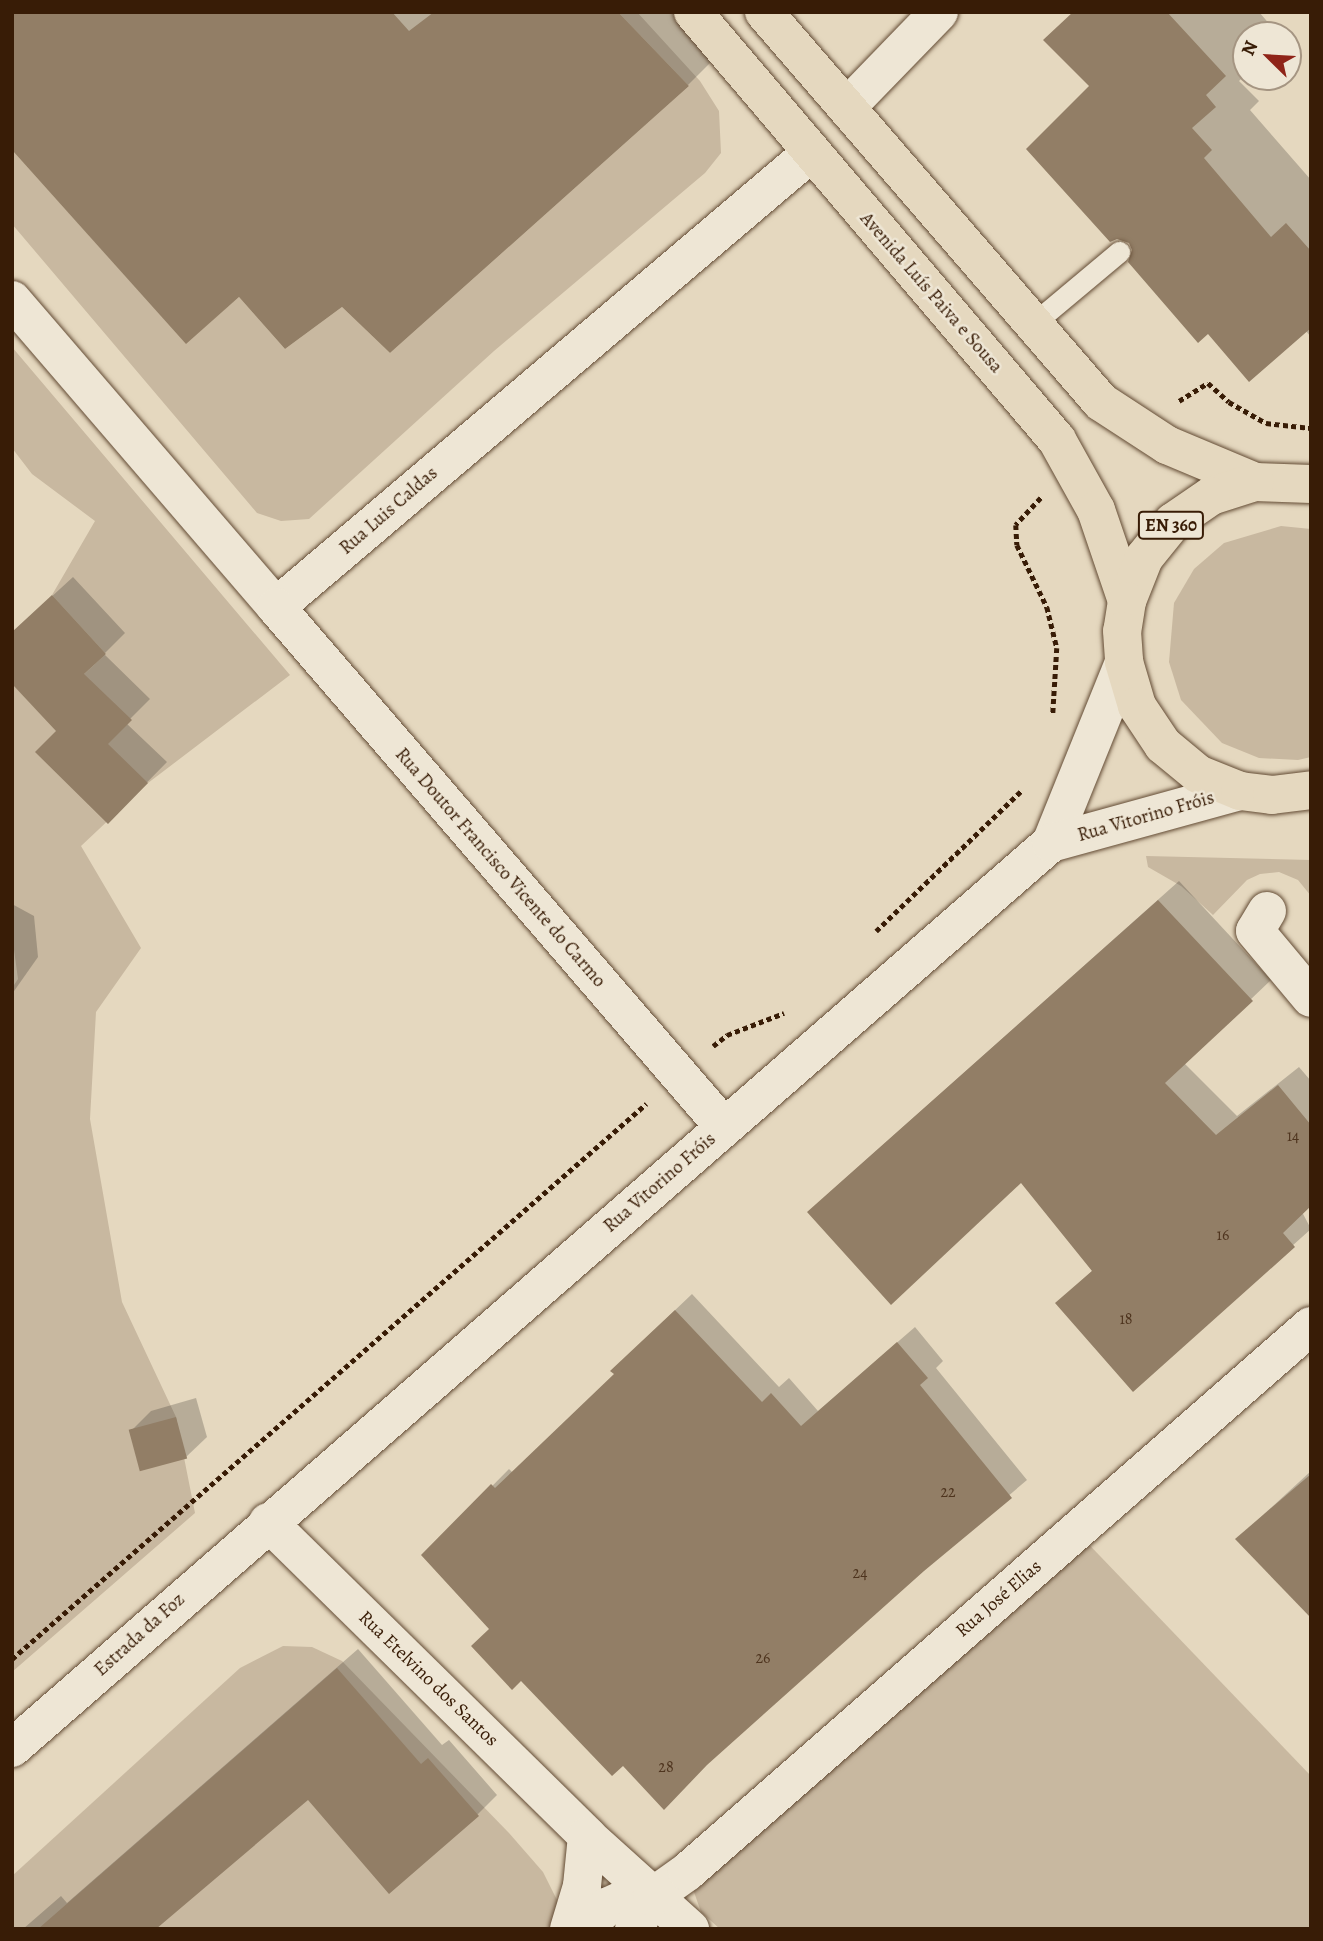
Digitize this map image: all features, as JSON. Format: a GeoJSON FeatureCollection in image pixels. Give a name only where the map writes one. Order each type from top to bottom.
{"type":"FeatureCollection","features":[{"type":"Feature","properties":{"kind":"main road","name":"Avenida Luís Paiva e Sousa"},"geometry":{"type":"LineString","coordinates":[[693,12],[1057,440],[1096,510],[1126,601]]}},
{"type":"Feature","properties":{"kind":"main road"},"geometry":{"type":"LineString","coordinates":[[764,12],[1101,402],[1167,445],[1255,482]]}},
{"type":"Feature","properties":{"kind":"main road","name":"EN 360"},"geometry":{"type":"LineString","coordinates":[[1309,792],[1272,795],[1240,791],[1198,774],[1163,745],[1137,706],[1124,662],[1126,601],[1144,558],[1173,522],[1210,496],[1255,482],[1311,484]]}},
{"type":"Feature","properties":{"kind":"street"},"geometry":{"type":"LineString","coordinates":[[847,107],[939,12]]}},
{"type":"Feature","properties":{"kind":"street","name":"Rua Luis Caldas"},"geometry":{"type":"LineString","coordinates":[[276,607],[811,153]]}},
{"type":"Feature","properties":{"kind":"street"},"geometry":{"type":"LineString","coordinates":[[12,300],[276,607]]}},
{"type":"Feature","properties":{"kind":"street","name":"Rua Doutor Francisco Vicente do Carmo"},"geometry":{"type":"LineString","coordinates":[[276,607],[724,1127]]}},
{"type":"Feature","properties":{"kind":"street","name":"Rua Vitorino Fróis"},"geometry":{"type":"LineString","coordinates":[[1051,844],[1124,662]]}},
{"type":"Feature","properties":{"kind":"street","name":"Rua Vitorino Fróis"},"geometry":{"type":"LineString","coordinates":[[268,1522],[1051,844],[1240,791]]}},
{"type":"Feature","properties":{"kind":"street"},"geometry":{"type":"LineString","coordinates":[[1267,911],[1255,932],[1311,998]]}},
{"type":"Feature","properties":{"kind":"street","name":"Rua José Elias"},"geometry":{"type":"LineString","coordinates":[[643,1913],[1311,1326]]}},
{"type":"Feature","properties":{"kind":"street","name":"Estrada da Foz"},"geometry":{"type":"LineString","coordinates":[[12,1748],[268,1522]]}},
{"type":"Feature","properties":{"kind":"street","name":"Rua Etelvino dos Santos"},"geometry":{"type":"LineString","coordinates":[[268,1522],[587,1836],[643,1913],[690,1929]]}},
{"type":"Feature","properties":{"kind":"street"},"geometry":{"type":"LineString","coordinates":[[569,1929],[582,1886],[587,1836]]}},
{"type":"Feature","properties":{"kind":"street"},"geometry":{"type":"LineString","coordinates":[[583,1929],[607,1907],[628,1897],[643,1913]]}},
{"type":"Feature","properties":{"kind":"lane"},"geometry":{"type":"LineString","coordinates":[[1034,323],[1119,251]]}},
{"type":"Feature","properties":{"kind":"path"},"geometry":{"type":"LineString","coordinates":[[1138,426],[1208,383],[1229,402],[1266,423],[1311,428]]}},
{"type":"Feature","properties":{"kind":"path"},"geometry":{"type":"LineString","coordinates":[[1051,726],[1057,648],[1047,607],[1017,545],[1016,525],[1030,506],[1075,472]]}},
{"type":"Feature","properties":{"kind":"path"},"geometry":{"type":"LineString","coordinates":[[867,940],[1028,781]]}},
{"type":"Feature","properties":{"kind":"path"},"geometry":{"type":"LineString","coordinates":[[12,1659],[680,1074],[727,1035],[789,1010]]}},
{"type":"Feature","properties":{"kind":"shaded area"},"geometry":{"type":"Polygon","coordinates":[[[618,12],[637,12],[700,81],[719,111],[721,153],[705,173],[494,351],[309,519],[281,521],[257,513],[12,224],[12,150],[186,343],[239,297],[285,349],[342,307],[390,353],[689,86],[618,12]]]}},
{"type":"Feature","properties":{"kind":"shaded area"},"geometry":{"type":"Polygon","coordinates":[[[12,347],[290,675],[148,783],[81,846],[141,948],[96,1012],[90,1119],[122,1302],[176,1417],[195,1513],[12,1672],[12,988],[18,979],[12,935],[12,684],[41,714],[106,654],[52,595],[95,521],[32,474],[12,448],[12,347]]]}},
{"type":"Feature","properties":{"kind":"shaded area"},"geometry":{"type":"Polygon","coordinates":[[[1281,526],[1311,529],[1311,757],[1298,760],[1259,758],[1222,743],[1181,700],[1169,662],[1174,603],[1194,569],[1224,543],[1281,526]]]}},
{"type":"Feature","properties":{"kind":"shaded area"},"geometry":{"type":"Polygon","coordinates":[[[1146,856],[1311,860],[1311,896],[1298,880],[1279,872],[1260,874],[1247,880],[1213,915],[1181,886],[1148,867],[1146,856]]]}},
{"type":"Feature","properties":{"kind":"shaded area"},"geometry":{"type":"Polygon","coordinates":[[[1076,1531],[1311,1776],[1311,1929],[720,1929],[701,1912],[687,1872],[1076,1531]]]}},
{"type":"Feature","properties":{"kind":"shaded area"},"geometry":{"type":"Polygon","coordinates":[[[283,1646],[312,1647],[342,1661],[509,1833],[543,1872],[561,1908],[552,1929],[12,1929],[12,1876],[240,1668],[283,1646]]]}},
{"type":"Feature","properties":{"kind":"building"},"geometry":{"type":"Polygon","coordinates":[[[12,12],[392,12],[409,31],[434,12],[618,12],[689,86],[390,353],[342,307],[285,349],[239,297],[186,344],[12,150],[12,12]]]}},
{"type":"Feature","properties":{"kind":"building"},"geometry":{"type":"Polygon","coordinates":[[[1073,12],[1167,12],[1226,76],[1206,95],[1216,107],[1192,128],[1212,150],[1204,158],[1271,237],[1286,223],[1311,251],[1311,328],[1249,382],[1208,334],[1198,343],[1128,262],[1132,250],[1129,243],[1117,239],[1110,242],[1026,149],[1089,86],[1043,40],[1073,12]]]}},
{"type":"Feature","properties":{"kind":"building"},"geometry":{"type":"Polygon","coordinates":[[[52,595],[106,654],[84,674],[132,720],[108,744],[148,783],[108,824],[35,752],[56,731],[12,684],[12,632],[52,595]]]}},
{"type":"Feature","properties":{"kind":"building"},"geometry":{"type":"Polygon","coordinates":[[[1158,900],[1253,1001],[1165,1083],[1216,1135],[1278,1085],[1311,1125],[1311,1206],[1283,1233],[1295,1247],[1133,1392],[1055,1303],[1092,1271],[1021,1183],[891,1305],[807,1212],[1158,900]]]}},
{"type":"Feature","properties":{"kind":"building"},"geometry":{"type":"Polygon","coordinates":[[[675,1310],[762,1402],[771,1393],[801,1426],[897,1342],[928,1378],[920,1385],[1012,1498],[924,1571],[707,1765],[664,1810],[623,1766],[612,1776],[521,1681],[512,1690],[471,1646],[489,1629],[421,1555],[491,1484],[495,1488],[614,1374],[610,1371],[675,1310]]]}},
{"type":"Feature","properties":{"kind":"building"},"geometry":{"type":"Polygon","coordinates":[[[176,1417],[187,1459],[140,1471],[129,1430],[176,1417]]]}},
{"type":"Feature","properties":{"kind":"building"},"geometry":{"type":"Polygon","coordinates":[[[1311,1474],[1311,1618],[1235,1539],[1311,1474]]]}},
{"type":"Feature","properties":{"kind":"building"},"geometry":{"type":"Polygon","coordinates":[[[337,1668],[421,1764],[428,1758],[479,1816],[389,1894],[308,1800],[156,1929],[38,1929],[337,1668]]]}}]}
